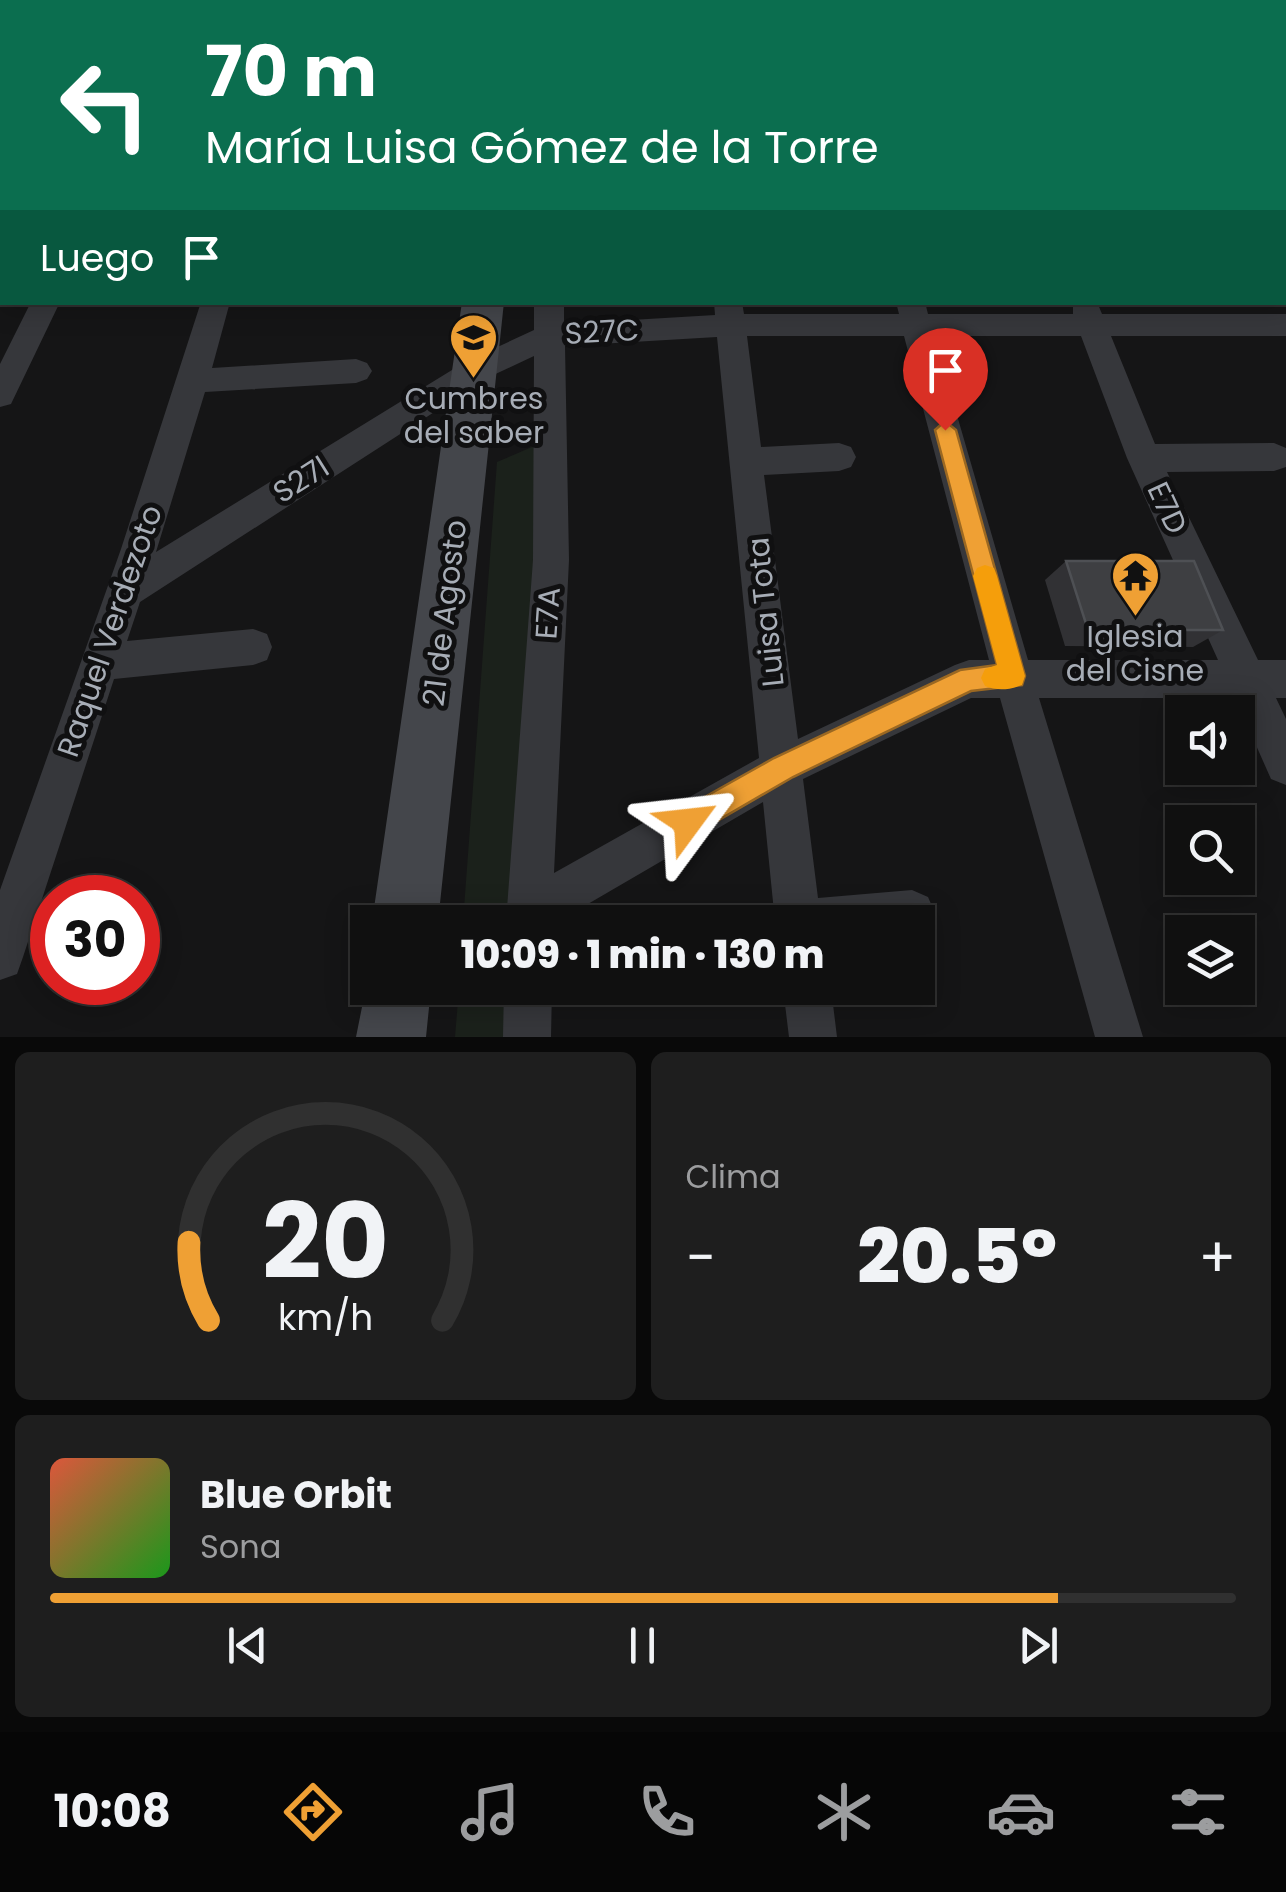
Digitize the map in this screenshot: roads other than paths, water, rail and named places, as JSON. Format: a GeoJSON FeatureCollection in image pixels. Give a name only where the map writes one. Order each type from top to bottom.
{"type":"FeatureCollection","features":[{"type":"Feature","properties":{"kind":"street"},"geometry":{"type":"LineString","coordinates":[[0,396],[45,305]]}},
{"type":"Feature","properties":{"kind":"street","name":"Raquel Verdezoto"},"geometry":{"type":"LineString","coordinates":[[0,957],[98,662],[127,590],[215,305]]}},
{"type":"Feature","properties":{"kind":"street","name":"21 de Agosto"},"geometry":{"type":"LineString","coordinates":[[408,905],[483,305]]}},
{"type":"Feature","properties":{"kind":"street"},"geometry":{"type":"LineString","coordinates":[[913,313],[1012,676],[1119,1037]]}},
{"type":"Feature","properties":{"kind":"street","name":"S27C"},"geometry":{"type":"LineString","coordinates":[[476,370],[550,319],[730,314],[1088,314],[1286,325]]}},
{"type":"Feature","properties":{"kind":"street","name":"Luisa Tota"},"geometry":{"type":"LineString","coordinates":[[730,314],[796,905]]}},
{"type":"Feature","properties":{"kind":"street","name":"E7D"},"geometry":{"type":"LineString","coordinates":[[1088,314],[1144,458],[1286,764]]}},
{"type":"Feature","properties":{"kind":"street","name":"E7A"},"geometry":{"type":"LineString","coordinates":[[530,905],[552,560],[550,319]]}},
{"type":"Feature","properties":{"kind":"street","name":"S27l"},"geometry":{"type":"LineString","coordinates":[[127,590],[476,370]]}},
{"type":"Feature","properties":{"kind":"street"},"geometry":{"type":"LineString","coordinates":[[193,380],[356,371]]}},
{"type":"Feature","properties":{"kind":"street"},"geometry":{"type":"LineString","coordinates":[[749,462],[840,457]]}},
{"type":"Feature","properties":{"kind":"street"},"geometry":{"type":"LineString","coordinates":[[1144,458],[1274,457]]}},
{"type":"Feature","properties":{"kind":"street"},"geometry":{"type":"LineString","coordinates":[[98,662],[253,647]]}},
{"type":"Feature","properties":{"kind":"street"},"geometry":{"type":"LineString","coordinates":[[551,905],[783,768],[969,679],[1286,678]]}},
{"type":"Feature","properties":{"kind":"street"},"geometry":{"type":"LineString","coordinates":[[391,1037],[395,1005]]}},
{"type":"Feature","properties":{"kind":"street"},"geometry":{"type":"LineString","coordinates":[[528,1005],[528,1037]]}},
{"type":"Feature","properties":{"kind":"street"},"geometry":{"type":"LineString","coordinates":[[809,1005],[813,1037]]}},
{"type":"Feature","properties":{"kind":"place","name":"Cumbres del saber"},"geometry":{"type":"Point","coordinates":[474,380]}},
{"type":"Feature","properties":{"kind":"place","name":"Iglesia del Cisne"},"geometry":{"type":"Point","coordinates":[1135,618]}}]}
